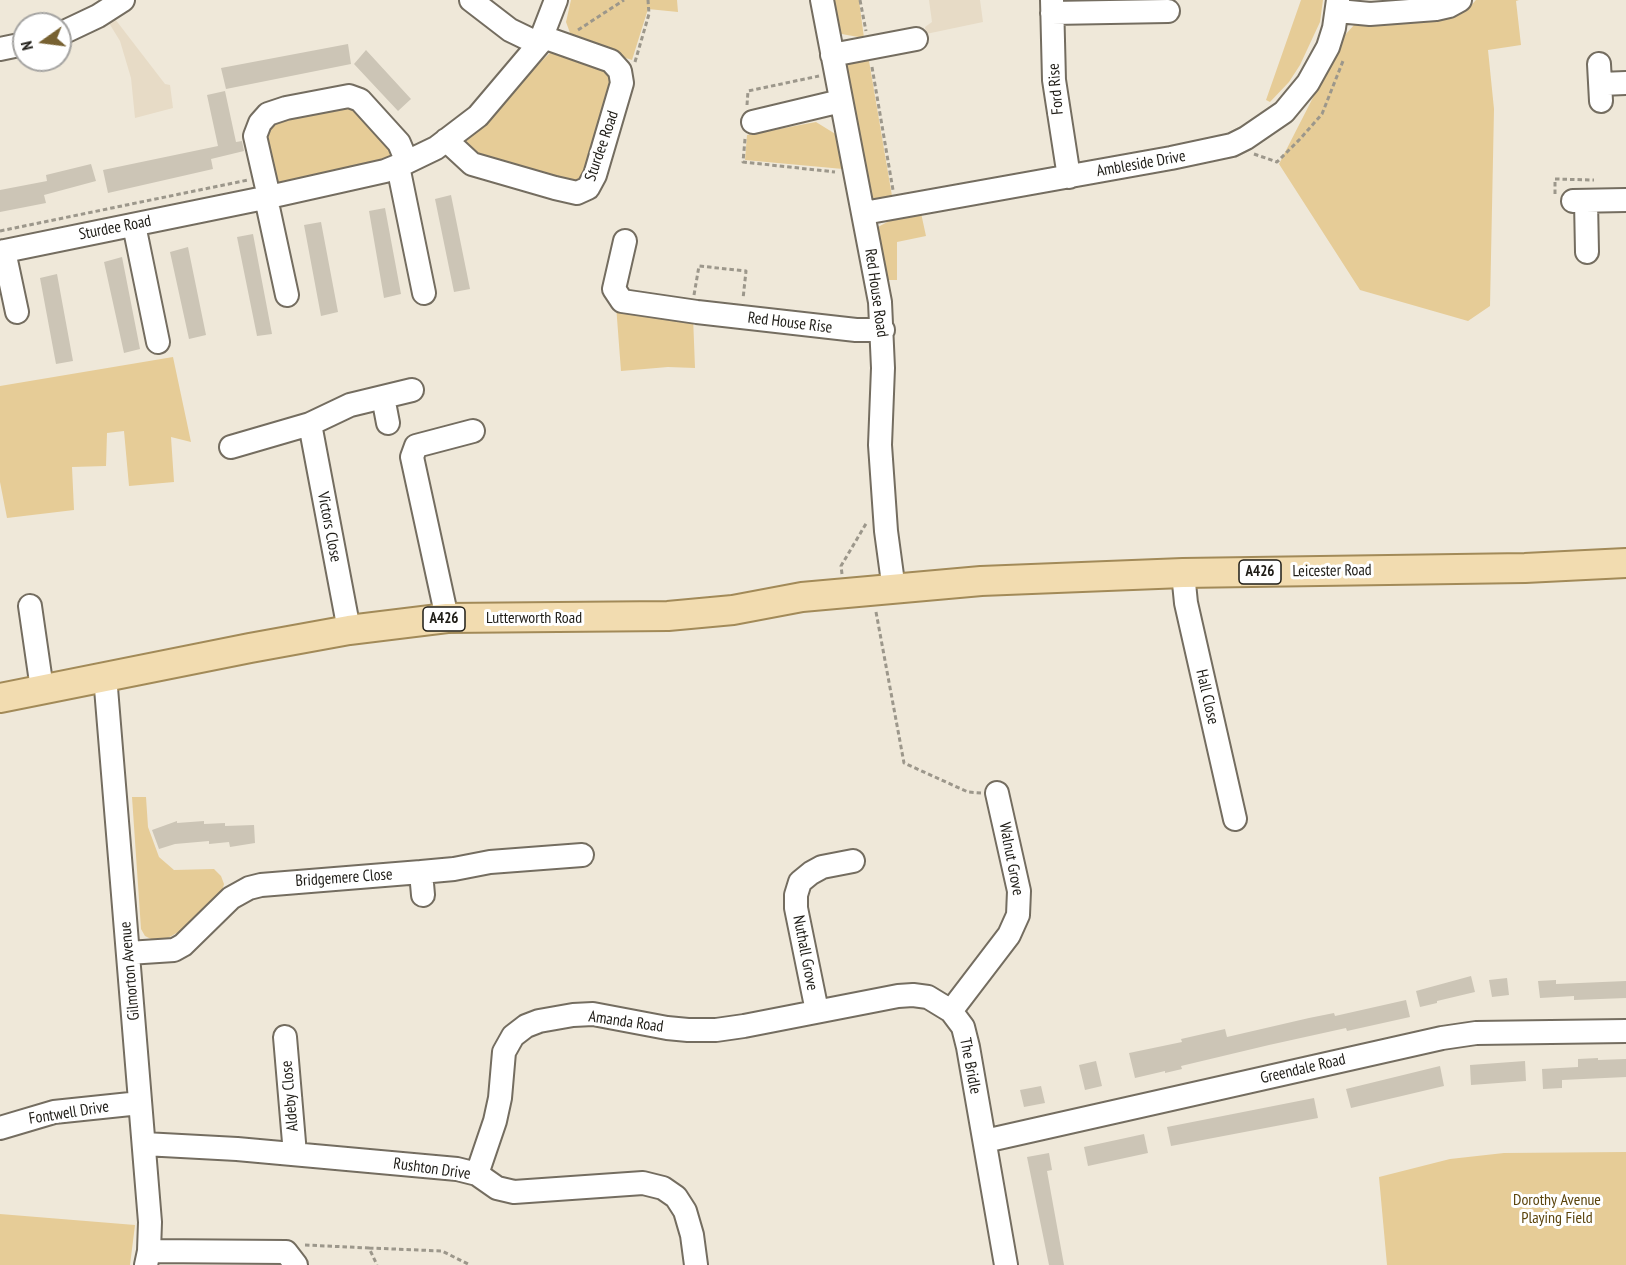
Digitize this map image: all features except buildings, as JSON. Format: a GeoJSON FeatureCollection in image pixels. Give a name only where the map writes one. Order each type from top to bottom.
{"type":"FeatureCollection","features":[{"type":"Feature","properties":{"kind":"main road","name":"Leicester Road"},"geometry":{"type":"LineString","coordinates":[[871,591],[981,581],[1183,573],[1526,568],[1626,564]]}},
{"type":"Feature","properties":{"kind":"main road","name":"Lutterworth Road"},"geometry":{"type":"LineString","coordinates":[[0,698],[349,630],[447,618],[668,616],[733,610],[802,597],[871,591]]}},
{"type":"Feature","properties":{"kind":"street"},"geometry":{"type":"LineString","coordinates":[[72,28],[98,16],[123,0]]}},
{"type":"Feature","properties":{"kind":"street"},"geometry":{"type":"LineString","coordinates":[[471,0],[510,30],[611,61],[620,71]]}},
{"type":"Feature","properties":{"kind":"street","name":"Sturdee Road"},"geometry":{"type":"LineString","coordinates":[[1,244],[134,225],[266,190],[385,171],[403,164],[436,148],[478,116],[547,41],[556,0]]}},
{"type":"Feature","properties":{"kind":"street","name":"Red House Road"},"geometry":{"type":"LineString","coordinates":[[822,0],[864,213],[883,330],[880,446],[885,510],[871,591]]}},
{"type":"Feature","properties":{"kind":"street"},"geometry":{"type":"LineString","coordinates":[[1338,5],[1370,14],[1436,9],[1460,0]]}},
{"type":"Feature","properties":{"kind":"street","name":"Ambleside Drive"},"geometry":{"type":"LineString","coordinates":[[864,213],[1069,177],[1232,145],[1284,112],[1308,83],[1328,47],[1338,5]]}},
{"type":"Feature","properties":{"kind":"street"},"geometry":{"type":"LineString","coordinates":[[1052,7],[1157,18]]}},
{"type":"Feature","properties":{"kind":"street","name":"Ford Rise"},"geometry":{"type":"LineString","coordinates":[[1052,7],[1055,88],[1069,177]]}},
{"type":"Feature","properties":{"kind":"street"},"geometry":{"type":"LineString","coordinates":[[832,55],[916,39]]}},
{"type":"Feature","properties":{"kind":"street","name":"Sturdee Road"},"geometry":{"type":"LineString","coordinates":[[446,140],[472,164],[577,193],[588,188],[595,175],[622,83],[620,71]]}},
{"type":"Feature","properties":{"kind":"street"},"geometry":{"type":"LineString","coordinates":[[1600,83],[1626,83]]}},
{"type":"Feature","properties":{"kind":"street"},"geometry":{"type":"LineString","coordinates":[[287,295],[255,136],[260,123],[268,114],[285,108],[349,96],[360,100],[399,143],[424,293]]}},
{"type":"Feature","properties":{"kind":"street"},"geometry":{"type":"LineString","coordinates":[[753,122],[841,101]]}},
{"type":"Feature","properties":{"kind":"street"},"geometry":{"type":"LineString","coordinates":[[1587,252],[1579,201],[1626,200]]}},
{"type":"Feature","properties":{"kind":"street"},"geometry":{"type":"LineString","coordinates":[[134,225],[158,342]]}},
{"type":"Feature","properties":{"kind":"street","name":"Red House Rise"},"geometry":{"type":"LineString","coordinates":[[625,241],[614,289],[622,301],[694,312],[856,330],[883,330]]}},
{"type":"Feature","properties":{"kind":"street"},"geometry":{"type":"LineString","coordinates":[[1,244],[17,312]]}},
{"type":"Feature","properties":{"kind":"street"},"geometry":{"type":"LineString","coordinates":[[231,447],[310,424],[350,405],[412,390]]}},
{"type":"Feature","properties":{"kind":"street"},"geometry":{"type":"LineString","coordinates":[[383,397],[388,423]]}},
{"type":"Feature","properties":{"kind":"street","name":"Victors Close"},"geometry":{"type":"LineString","coordinates":[[310,424],[349,630]]}},
{"type":"Feature","properties":{"kind":"street"},"geometry":{"type":"LineString","coordinates":[[447,618],[412,458],[416,446],[473,431]]}},
{"type":"Feature","properties":{"kind":"street","name":"Hall Close"},"geometry":{"type":"LineString","coordinates":[[1183,573],[1186,603],[1235,819]]}},
{"type":"Feature","properties":{"kind":"street"},"geometry":{"type":"LineString","coordinates":[[30,606],[42,689]]}},
{"type":"Feature","properties":{"kind":"street","name":"Gilmorton Avenue"},"geometry":{"type":"LineString","coordinates":[[105,676],[150,1222],[147,1258]]}},
{"type":"Feature","properties":{"kind":"street","name":"Walnut Grove"},"geometry":{"type":"LineString","coordinates":[[951,1011],[1009,935],[1018,915],[1018,891],[997,793]]}},
{"type":"Feature","properties":{"kind":"street","name":"Bridgemere Close"},"geometry":{"type":"LineString","coordinates":[[128,953],[174,950],[183,945],[231,898],[249,888],[261,885],[454,869],[490,862],[582,855]]}},
{"type":"Feature","properties":{"kind":"street","name":"Nuthall Grove"},"geometry":{"type":"LineString","coordinates":[[817,1011],[796,908],[796,895],[800,882],[811,873],[822,867],[853,861]]}},
{"type":"Feature","properties":{"kind":"street"},"geometry":{"type":"LineString","coordinates":[[421,872],[423,895]]}},
{"type":"Feature","properties":{"kind":"street"},"geometry":{"type":"LineString","coordinates":[[817,1011],[913,994],[928,997],[951,1011]]}},
{"type":"Feature","properties":{"kind":"street","name":"Amanda Road"},"geometry":{"type":"LineString","coordinates":[[477,1174],[495,1121],[500,1098],[504,1052],[513,1036],[526,1026],[561,1017],[593,1014],[688,1030],[744,1026],[817,1011]]}},
{"type":"Feature","properties":{"kind":"street","name":"The Bridle"},"geometry":{"type":"LineString","coordinates":[[951,1011],[963,1027],[968,1047],[1006,1265]]}},
{"type":"Feature","properties":{"kind":"street","name":"Greendale Road"},"geometry":{"type":"LineString","coordinates":[[984,1141],[1442,1038],[1476,1033],[1626,1031]]}},
{"type":"Feature","properties":{"kind":"street","name":"Aldeby Close"},"geometry":{"type":"LineString","coordinates":[[285,1037],[295,1154]]}},
{"type":"Feature","properties":{"kind":"street","name":"Fontwell Drive"},"geometry":{"type":"LineString","coordinates":[[2,1120],[140,1103]]}},
{"type":"Feature","properties":{"kind":"street","name":"Rushton Drive"},"geometry":{"type":"LineString","coordinates":[[144,1144],[295,1154],[457,1169],[477,1174],[497,1188],[514,1192],[643,1183],[663,1188],[676,1197],[685,1211],[692,1235],[696,1265]]}},
{"type":"Feature","properties":{"kind":"street"},"geometry":{"type":"LineString","coordinates":[[147,1258],[291,1258]]}},
{"type":"Feature","properties":{"kind":"path"},"geometry":{"type":"LineString","coordinates":[[547,41],[624,0]]}},
{"type":"Feature","properties":{"kind":"path"},"geometry":{"type":"LineString","coordinates":[[620,71],[634,64],[649,14],[648,0]]}},
{"type":"Feature","properties":{"kind":"path"},"geometry":{"type":"LineString","coordinates":[[860,0],[896,206]]}},
{"type":"Feature","properties":{"kind":"path"},"geometry":{"type":"LineString","coordinates":[[1,244],[266,190]]}},
{"type":"Feature","properties":{"kind":"path"},"geometry":{"type":"LineString","coordinates":[[694,312],[699,266],[746,271],[741,317]]}},
{"type":"Feature","properties":{"kind":"path"},"geometry":{"type":"LineString","coordinates":[[885,510],[873,512],[841,566],[871,591],[904,763],[968,792],[997,793]]}},
{"type":"Feature","properties":{"kind":"path"},"geometry":{"type":"LineString","coordinates":[[291,1258],[293,1245],[442,1251],[470,1265]]}},
{"type":"Feature","properties":{"kind":"path"},"geometry":{"type":"LineString","coordinates":[[369,1248],[377,1265]]}},
{"type":"Feature","properties":{"kind":"shaded area"},"geometry":{"type":"Polygon","coordinates":[[[929,0],[980,0],[983,22],[926,34],[925,27],[932,22],[929,0]]]}},
{"type":"Feature","properties":{"kind":"shaded area"},"geometry":{"type":"Polygon","coordinates":[[[115,19],[165,84],[170,85],[173,108],[135,118],[131,78],[120,41],[109,23],[115,19]]]}},
{"type":"Feature","properties":{"kind":"green space"},"geometry":{"type":"Polygon","coordinates":[[[571,0],[677,0],[678,12],[648,9],[632,60],[573,41],[566,22],[571,0]]]}},
{"type":"Feature","properties":{"kind":"green space"},"geometry":{"type":"Polygon","coordinates":[[[829,0],[859,0],[864,38],[836,33],[829,0]]]}},
{"type":"Feature","properties":{"kind":"green space"},"geometry":{"type":"Polygon","coordinates":[[[1301,0],[1323,0],[1320,22],[1300,65],[1289,82],[1270,102],[1266,100],[1301,0]]]}},
{"type":"Feature","properties":{"kind":"green space"},"geometry":{"type":"Polygon","coordinates":[[[1476,0],[1519,0],[1516,1],[1521,45],[1488,50],[1494,109],[1490,306],[1468,321],[1360,290],[1279,164],[1345,35],[1354,25],[1453,14],[1468,9],[1476,0]]]}},
{"type":"Feature","properties":{"kind":"green space"},"geometry":{"type":"Polygon","coordinates":[[[553,50],[620,71],[588,188],[494,170],[446,140],[501,101],[553,50]]]}},
{"type":"Feature","properties":{"kind":"green space"},"geometry":{"type":"Polygon","coordinates":[[[868,55],[892,196],[874,199],[868,195],[844,66],[849,60],[868,55]]]}},
{"type":"Feature","properties":{"kind":"green space"},"geometry":{"type":"Polygon","coordinates":[[[349,96],[407,162],[269,197],[260,123],[349,96]]]}},
{"type":"Feature","properties":{"kind":"green space"},"geometry":{"type":"Polygon","coordinates":[[[816,122],[837,135],[843,169],[745,160],[747,135],[816,122]]]}},
{"type":"Feature","properties":{"kind":"green space"},"geometry":{"type":"Polygon","coordinates":[[[921,213],[926,236],[897,242],[897,280],[882,280],[876,228],[895,218],[921,213]]]}},
{"type":"Feature","properties":{"kind":"green space"},"geometry":{"type":"Polygon","coordinates":[[[616,305],[693,316],[695,368],[668,367],[621,371],[616,305]]]}},
{"type":"Feature","properties":{"kind":"green space"},"geometry":{"type":"Polygon","coordinates":[[[173,357],[191,442],[171,437],[174,482],[129,486],[124,431],[107,433],[106,466],[72,467],[74,510],[7,518],[0,482],[0,386],[173,357]]]}},
{"type":"Feature","properties":{"kind":"green space"},"geometry":{"type":"Polygon","coordinates":[[[132,797],[146,797],[148,827],[159,857],[174,870],[214,869],[221,876],[224,884],[222,892],[187,927],[168,938],[153,940],[145,936],[141,929],[132,797]]]}},
{"type":"Feature","properties":{"kind":"green space","name":"Dorothy Avenue Playing Field"},"geometry":{"type":"Polygon","coordinates":[[[1626,1152],[1626,1265],[1387,1265],[1379,1177],[1450,1159],[1504,1153],[1626,1152]]]}},
{"type":"Feature","properties":{"kind":"green space"},"geometry":{"type":"Polygon","coordinates":[[[0,1214],[135,1225],[130,1265],[0,1265],[0,1214]]]}}]}
